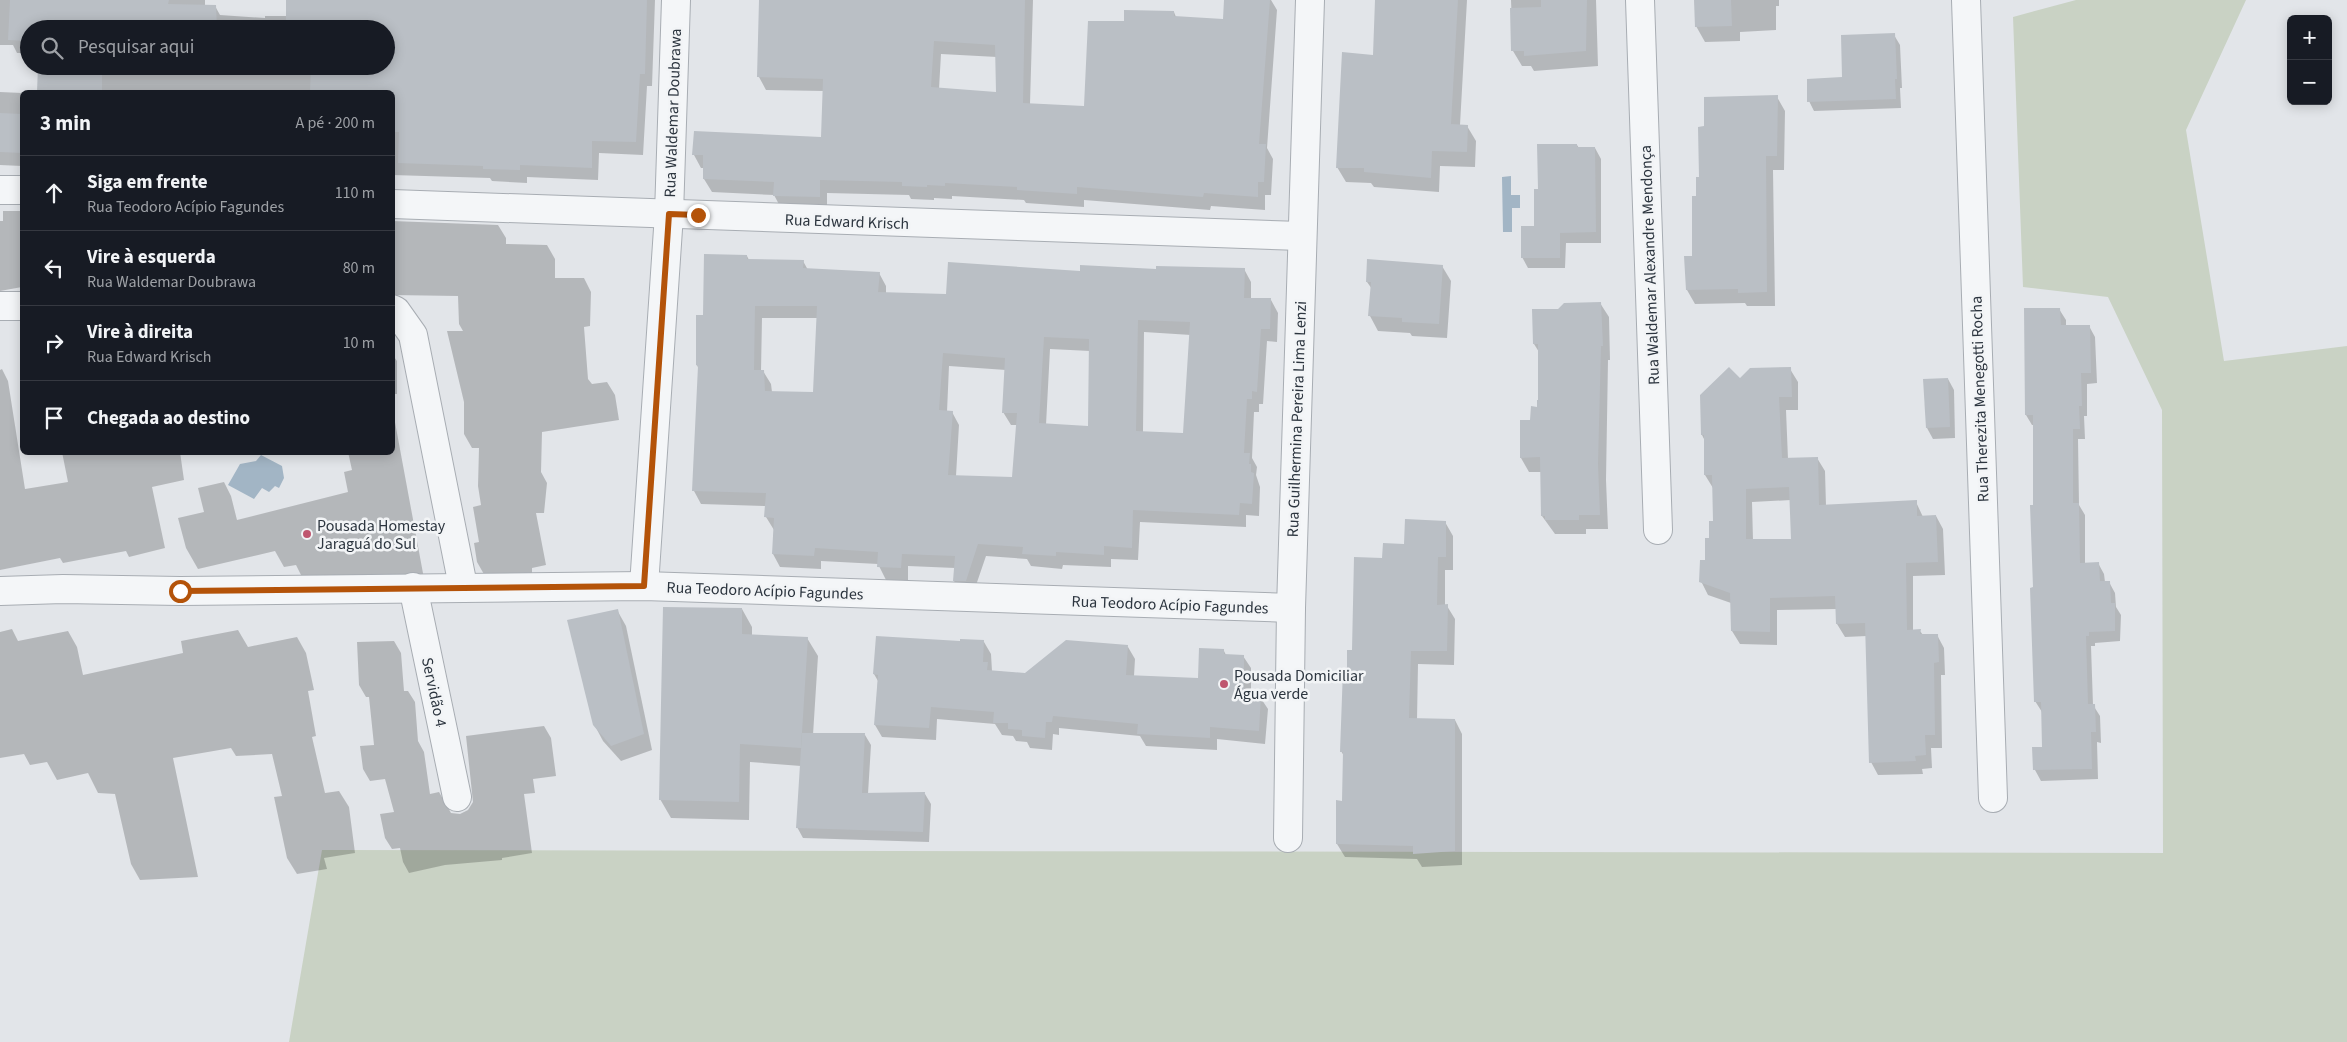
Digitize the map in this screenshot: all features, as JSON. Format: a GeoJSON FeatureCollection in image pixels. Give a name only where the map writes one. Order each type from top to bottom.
{"type":"FeatureCollection","features":[{"type":"Feature","properties":{"kind":"street","name":"Rua Waldemar Doubrawa"},"geometry":{"type":"LineString","coordinates":[[644,586],[669,214],[676,0]]}},
{"type":"Feature","properties":{"kind":"street","name":"Rua Guilhermina Pereira Lima Lenzi"},"geometry":{"type":"LineString","coordinates":[[1288,838],[1290,608],[1310,0]]}},
{"type":"Feature","properties":{"kind":"street","name":"Rua Waldemar Alexandre Mendonça"},"geometry":{"type":"LineString","coordinates":[[1640,0],[1658,530]]}},
{"type":"Feature","properties":{"kind":"street","name":"Rua Therezita Menegotti Rocha"},"geometry":{"type":"LineString","coordinates":[[1966,0],[1993,798]]}},
{"type":"Feature","properties":{"kind":"street"},"geometry":{"type":"LineString","coordinates":[[0,190],[20,190]]}},
{"type":"Feature","properties":{"kind":"street","name":"Rua Edward Krisch"},"geometry":{"type":"LineString","coordinates":[[395,204],[1301,236]]}},
{"type":"Feature","properties":{"kind":"street"},"geometry":{"type":"LineString","coordinates":[[0,306],[20,306]]}},
{"type":"Feature","properties":{"kind":"street"},"geometry":{"type":"LineString","coordinates":[[395,310],[412,334],[463,586]]}},
{"type":"Feature","properties":{"kind":"street","name":"Rua Teodoro Acípio Fagundes"},"geometry":{"type":"LineString","coordinates":[[0,591],[63,589],[180,591],[463,586],[644,586],[1290,608]]}},
{"type":"Feature","properties":{"kind":"street","name":"Servidão 4"},"geometry":{"type":"LineString","coordinates":[[412,587],[457,797]]}},
{"type":"Feature","properties":{"kind":"green space"},"geometry":{"type":"Polygon","coordinates":[[[2076,0],[2246,0],[2186,130],[2224,361],[2347,346],[2347,1042],[289,1042],[322,850],[2163,853],[2162,410],[2108,297],[2023,287],[2013,17],[2076,0]]]}},
{"type":"Feature","properties":{"kind":"water"},"geometry":{"type":"Polygon","coordinates":[[[1511,176],[1511,195],[1520,195],[1520,208],[1512,208],[1512,232],[1503,232],[1502,177],[1511,176]]]}},
{"type":"Feature","properties":{"kind":"water"},"geometry":{"type":"Polygon","coordinates":[[[261,455],[282,466],[284,478],[279,488],[275,486],[269,492],[262,488],[254,499],[228,485],[240,464],[256,461],[261,455]]]}},
{"type":"Feature","properties":{"kind":"building"},"geometry":{"type":"Polygon","coordinates":[[[10,0],[169,0],[168,4],[216,5],[217,20],[20,20],[20,41],[8,40],[10,0]]]}},
{"type":"Feature","properties":{"kind":"building"},"geometry":{"type":"Polygon","coordinates":[[[286,0],[647,0],[645,74],[640,74],[636,142],[592,141],[592,168],[520,165],[520,170],[483,169],[483,166],[398,163],[399,132],[395,132],[395,90],[310,90],[311,75],[395,75],[395,20],[286,20],[286,0]]]}},
{"type":"Feature","properties":{"kind":"building"},"geometry":{"type":"Polygon","coordinates":[[[759,0],[1025,0],[1023,103],[1084,106],[1088,21],[1124,21],[1124,10],[1174,11],[1174,16],[1223,19],[1224,0],[1270,0],[1259,144],[1266,144],[1264,182],[1258,182],[1258,197],[1204,193],[1203,197],[1077,187],[1077,194],[1017,190],[1017,187],[945,183],[945,186],[927,185],[927,187],[902,186],[902,182],[820,180],[820,197],[773,196],[774,182],[703,179],[703,155],[692,155],[694,131],[821,137],[823,79],[757,77],[759,0]],[[934,41],[931,87],[996,92],[995,45],[934,41]]]}},
{"type":"Feature","properties":{"kind":"building"},"geometry":{"type":"Polygon","coordinates":[[[1375,0],[1458,0],[1451,124],[1468,125],[1467,152],[1432,151],[1431,178],[1364,172],[1364,168],[1336,168],[1342,52],[1373,55],[1375,0]]]}},
{"type":"Feature","properties":{"kind":"building"},"geometry":{"type":"Polygon","coordinates":[[[1541,0],[1587,0],[1586,51],[1524,56],[1524,51],[1511,51],[1510,8],[1541,7],[1541,0]]]}},
{"type":"Feature","properties":{"kind":"building"},"geometry":{"type":"Polygon","coordinates":[[[1694,0],[1731,0],[1732,26],[1695,27],[1694,0]]]}},
{"type":"Feature","properties":{"kind":"building"},"geometry":{"type":"Polygon","coordinates":[[[1895,33],[1896,99],[1807,102],[1807,79],[1842,77],[1841,35],[1895,33]]]}},
{"type":"Feature","properties":{"kind":"building"},"geometry":{"type":"Polygon","coordinates":[[[38,75],[102,75],[102,90],[37,90],[38,75]]]}},
{"type":"Feature","properties":{"kind":"building"},"geometry":{"type":"Polygon","coordinates":[[[1778,95],[1777,156],[1766,156],[1767,292],[1738,293],[1738,289],[1686,290],[1684,256],[1692,256],[1692,196],[1696,196],[1696,177],[1699,177],[1698,127],[1704,126],[1704,97],[1778,95]]]}},
{"type":"Feature","properties":{"kind":"building"},"geometry":{"type":"Polygon","coordinates":[[[0,113],[20,114],[20,153],[0,152],[0,113]]]}},
{"type":"Feature","properties":{"kind":"building"},"geometry":{"type":"Polygon","coordinates":[[[1537,144],[1577,144],[1577,147],[1595,147],[1596,232],[1560,233],[1560,258],[1521,258],[1521,226],[1534,226],[1534,189],[1538,189],[1537,144]]]}},
{"type":"Feature","properties":{"kind":"building"},"geometry":{"type":"Polygon","coordinates":[[[704,254],[747,255],[747,259],[804,260],[803,268],[880,272],[878,292],[946,294],[948,262],[1080,271],[1080,265],[1156,269],[1156,266],[1245,268],[1244,298],[1271,298],[1270,329],[1261,329],[1257,392],[1252,391],[1252,399],[1247,399],[1244,453],[1250,453],[1249,464],[1251,464],[1251,472],[1254,473],[1252,504],[1240,503],[1239,515],[1133,510],[1132,548],[1104,546],[1104,555],[1056,552],[1056,556],[1022,554],[1023,547],[978,544],[966,581],[953,581],[955,556],[902,554],[901,568],[877,567],[878,552],[815,548],[814,556],[772,554],[774,518],[764,517],[766,493],[692,491],[698,366],[696,365],[696,315],[703,315],[704,254]],[[755,306],[754,370],[764,370],[765,391],[813,392],[817,306],[755,306]],[[1138,320],[1136,431],[1183,433],[1190,322],[1138,320]],[[1044,337],[1039,423],[1088,426],[1089,339],[1044,337]],[[943,353],[939,410],[953,411],[948,475],[1012,477],[1017,413],[1002,413],[1005,358],[943,353]]]}},
{"type":"Feature","properties":{"kind":"building"},"geometry":{"type":"Polygon","coordinates":[[[1367,259],[1443,265],[1439,324],[1402,322],[1402,318],[1368,316],[1371,282],[1366,282],[1367,259]]]}},
{"type":"Feature","properties":{"kind":"building"},"geometry":{"type":"Polygon","coordinates":[[[1601,302],[1603,346],[1601,346],[1598,464],[1600,515],[1579,515],[1579,520],[1545,520],[1545,516],[1541,516],[1540,457],[1520,458],[1520,420],[1530,420],[1531,406],[1537,407],[1538,400],[1538,344],[1533,344],[1532,309],[1558,309],[1564,303],[1601,302]]]}},
{"type":"Feature","properties":{"kind":"building"},"geometry":{"type":"Polygon","coordinates":[[[2024,308],[2060,308],[2061,325],[2090,325],[2091,373],[2081,373],[2082,406],[2079,406],[2080,429],[2073,429],[2073,503],[2079,503],[2080,563],[2099,562],[2100,581],[2110,581],[2111,603],[2115,603],[2115,631],[2089,632],[2089,636],[2086,636],[2088,704],[2095,704],[2096,732],[2091,732],[2092,769],[2033,770],[2032,747],[2042,747],[2041,702],[2034,702],[2030,588],[2033,587],[2030,505],[2033,505],[2033,415],[2025,415],[2024,308]]]}},
{"type":"Feature","properties":{"kind":"building"},"geometry":{"type":"Polygon","coordinates":[[[1729,367],[1740,378],[1750,368],[1791,367],[1792,397],[1779,397],[1782,458],[1818,457],[1819,505],[1917,500],[1917,516],[1936,515],[1938,562],[1906,563],[1907,630],[1921,629],[1920,634],[1938,634],[1939,662],[1934,663],[1935,735],[1925,735],[1926,755],[1915,756],[1916,761],[1869,763],[1865,623],[1836,624],[1835,596],[1770,598],[1770,632],[1731,631],[1730,593],[1699,582],[1700,560],[1705,560],[1705,538],[1709,538],[1709,521],[1713,521],[1712,475],[1704,475],[1704,435],[1701,435],[1700,395],[1729,367]],[[1789,487],[1746,489],[1746,539],[1791,539],[1789,487]]]}},
{"type":"Feature","properties":{"kind":"building"},"geometry":{"type":"Polygon","coordinates":[[[1948,378],[1950,427],[1926,428],[1923,379],[1948,378]]]}},
{"type":"Feature","properties":{"kind":"building"},"geometry":{"type":"Polygon","coordinates":[[[1405,519],[1446,521],[1446,557],[1438,557],[1437,605],[1448,604],[1447,651],[1411,651],[1409,718],[1455,719],[1455,851],[1413,854],[1413,846],[1336,844],[1336,800],[1342,801],[1343,752],[1340,752],[1343,669],[1347,669],[1347,650],[1352,650],[1354,557],[1382,558],[1383,543],[1404,544],[1405,519]]]}},
{"type":"Feature","properties":{"kind":"building"},"geometry":{"type":"Polygon","coordinates":[[[663,607],[742,608],[742,634],[808,637],[801,748],[740,744],[739,802],[659,800],[663,607]]]}},
{"type":"Feature","properties":{"kind":"building"},"geometry":{"type":"Polygon","coordinates":[[[618,609],[644,734],[611,746],[593,725],[567,620],[618,609]]]}},
{"type":"Feature","properties":{"kind":"building"},"geometry":{"type":"Polygon","coordinates":[[[876,636],[960,641],[960,639],[984,640],[983,662],[988,662],[987,670],[1025,673],[1066,640],[1128,645],[1126,675],[1198,678],[1199,648],[1224,649],[1224,654],[1244,655],[1244,695],[1261,695],[1259,731],[1210,727],[1210,738],[1137,734],[1138,724],[1053,716],[1052,722],[1046,722],[1045,738],[1022,736],[1022,730],[1008,729],[1008,723],[993,723],[994,712],[931,707],[929,728],[874,725],[878,675],[873,674],[876,636]]]}},
{"type":"Feature","properties":{"kind":"building"},"geometry":{"type":"Polygon","coordinates":[[[802,733],[865,733],[862,793],[925,792],[923,832],[796,828],[802,733]]]}},
{"type":"Feature","properties":{"kind":"place","name":"Pousada Homestay Jaraguá do Sul"},"geometry":{"type":"Point","coordinates":[307,534]}},
{"type":"Feature","properties":{"kind":"place","name":"Pousada Domiciliar Água verde"},"geometry":{"type":"Point","coordinates":[1224,684]}},
{"type":"Feature","properties":{"kind":"route"},"geometry":{"type":"LineString","coordinates":[[180,591],[644,586],[669,214],[698,215]]}}]}
